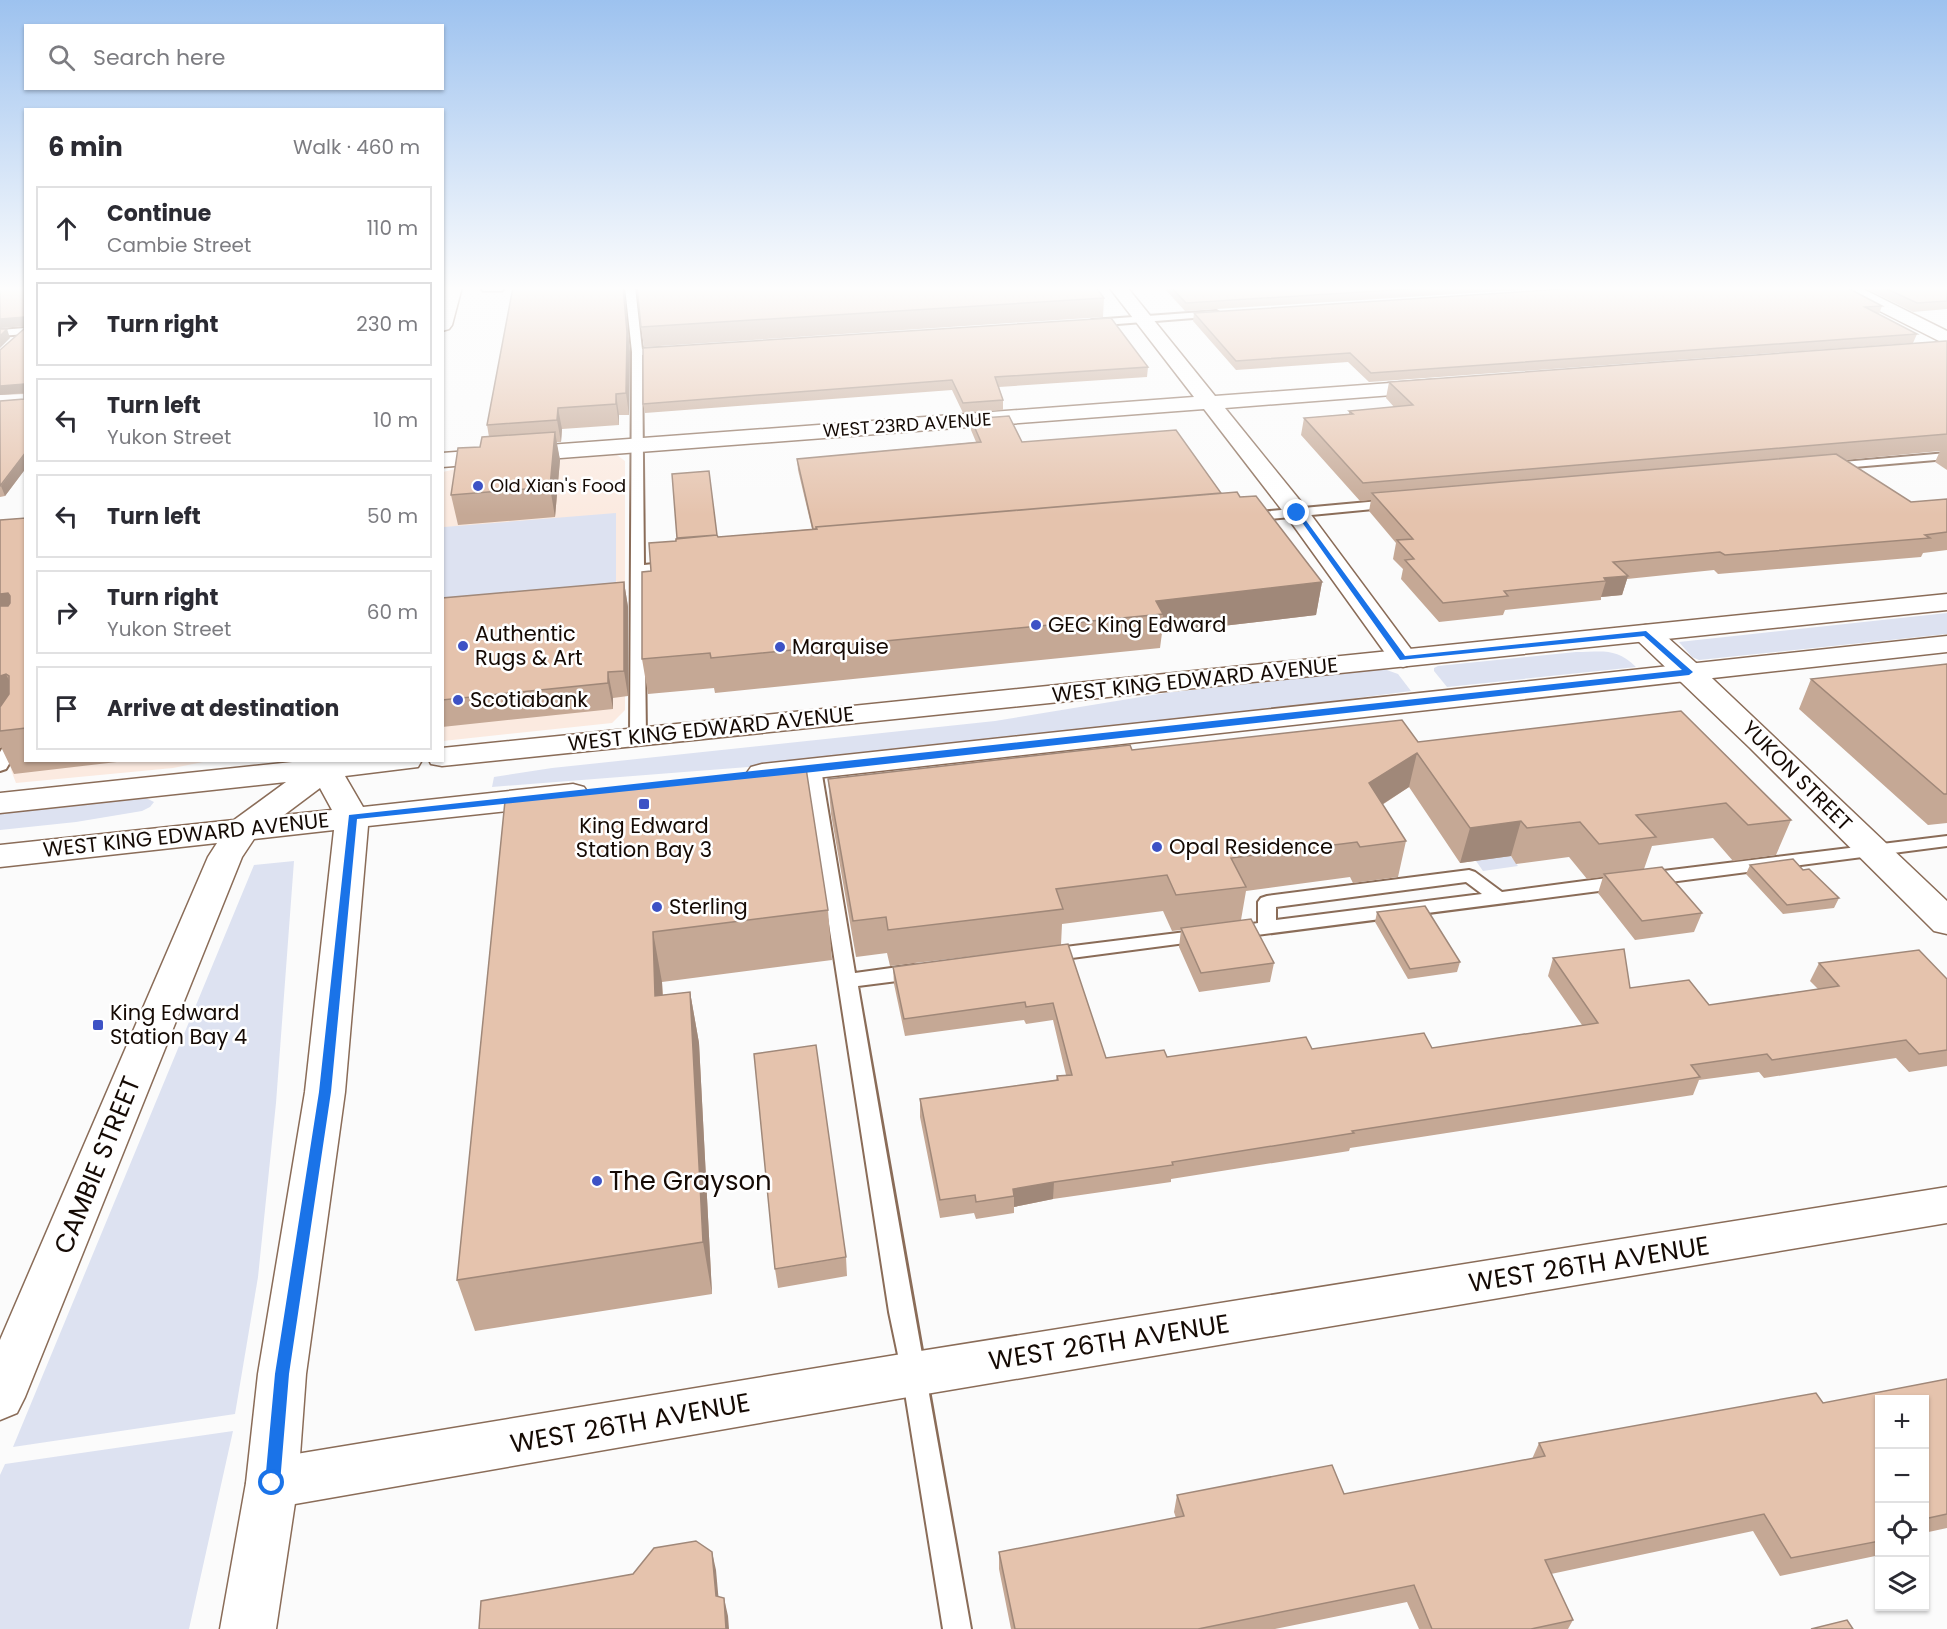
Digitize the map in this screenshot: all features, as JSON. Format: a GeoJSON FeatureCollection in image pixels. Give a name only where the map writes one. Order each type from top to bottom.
{"type":"FeatureCollection","features":[{"type":"Feature","properties":{"kind":"main road"},"geometry":{"type":"LineString","coordinates":[[1178,363],[1297,513],[1402,658]]}},
{"type":"Feature","properties":{"kind":"main road","name":"WEST 23RD AVENUE"},"geometry":{"type":"LineString","coordinates":[[444,460],[1449,385]]}},
{"type":"Feature","properties":{"kind":"main road","name":"WEST KING EDWARD AVENUE"},"geometry":{"type":"LineString","coordinates":[[444,757],[1947,602]]}},
{"type":"Feature","properties":{"kind":"main road","name":"YUKON STREET"},"geometry":{"type":"LineString","coordinates":[[1646,633],[1733,712],[1947,922]]}},
{"type":"Feature","properties":{"kind":"main road"},"geometry":{"type":"LineString","coordinates":[[730,778],[1947,644]]}},
{"type":"Feature","properties":{"kind":"main road"},"geometry":{"type":"LineString","coordinates":[[0,802],[326,765],[375,762]]}},
{"type":"Feature","properties":{"kind":"main road"},"geometry":{"type":"LineString","coordinates":[[248,1629],[272,1483],[282,1374],[325,1092],[352,817],[326,765]]}},
{"type":"Feature","properties":{"kind":"main road","name":"CAMBIE STREET"},"geometry":{"type":"LineString","coordinates":[[0,1397],[217,873],[244,829],[326,765]]}},
{"type":"Feature","properties":{"kind":"main road","name":"WEST KING EDWARD AVENUE"},"geometry":{"type":"LineString","coordinates":[[0,856],[600,791]]}},
{"type":"Feature","properties":{"kind":"main road","name":"WEST 26TH AVENUE"},"geometry":{"type":"LineString","coordinates":[[272,1483],[914,1374],[1947,1205]]}},
{"type":"Feature","properties":{"kind":"lane"},"geometry":{"type":"LineString","coordinates":[[637,363],[638,737]]}},
{"type":"Feature","properties":{"kind":"lane"},"geometry":{"type":"LineString","coordinates":[[1817,467],[1947,456]]}},
{"type":"Feature","properties":{"kind":"lane"},"geometry":{"type":"LineString","coordinates":[[1239,518],[1404,503]]}},
{"type":"Feature","properties":{"kind":"lane"},"geometry":{"type":"LineString","coordinates":[[638,569],[685,565]]}},
{"type":"Feature","properties":{"kind":"lane"},"geometry":{"type":"LineString","coordinates":[[0,766],[24,724]]}},
{"type":"Feature","properties":{"kind":"lane"},"geometry":{"type":"LineString","coordinates":[[813,769],[901,1312],[914,1374],[957,1629]]}},
{"type":"Feature","properties":{"kind":"lane"},"geometry":{"type":"LineString","coordinates":[[1033,957],[1947,841]]}},
{"type":"Feature","properties":{"kind":"lane"},"geometry":{"type":"LineString","coordinates":[[1267,927],[1268,902],[1468,876],[1499,898]]}},
{"type":"Feature","properties":{"kind":"lane"},"geometry":{"type":"LineString","coordinates":[[848,981],[929,970]]}},
{"type":"Feature","properties":{"kind":"shaded area"},"geometry":{"type":"Polygon","coordinates":[[[617,455],[625,461],[625,710],[612,723],[444,741],[444,472],[464,467],[617,455]]]}},
{"type":"Feature","properties":{"kind":"shaded area"},"geometry":{"type":"Polygon","coordinates":[[[616,513],[616,606],[444,622],[444,527],[616,513]]]}},
{"type":"Feature","properties":{"kind":"shaded area"},"geometry":{"type":"Polygon","coordinates":[[[1947,613],[1947,634],[1699,660],[1692,657],[1679,642],[1947,613]]]}},
{"type":"Feature","properties":{"kind":"shaded area"},"geometry":{"type":"Polygon","coordinates":[[[1576,652],[1615,653],[1636,667],[1447,687],[1434,671],[1434,668],[1438,666],[1576,652]]]}},
{"type":"Feature","properties":{"kind":"shaded area"},"geometry":{"type":"Polygon","coordinates":[[[1384,669],[1398,674],[1411,691],[1218,716],[761,766],[492,787],[494,777],[552,768],[995,721],[1165,693],[1384,669]]]}},
{"type":"Feature","properties":{"kind":"shaded area"},"geometry":{"type":"Polygon","coordinates":[[[24,747],[24,762],[203,762],[173,768],[16,783],[11,770],[24,747]]]}},
{"type":"Feature","properties":{"kind":"shaded area"},"geometry":{"type":"Polygon","coordinates":[[[146,798],[154,802],[142,811],[76,822],[0,830],[0,813],[146,798]]]}},
{"type":"Feature","properties":{"kind":"shaded area"},"geometry":{"type":"Polygon","coordinates":[[[1489,827],[1518,866],[1483,871],[1455,831],[1489,827]]]}},
{"type":"Feature","properties":{"kind":"shaded area"},"geometry":{"type":"Polygon","coordinates":[[[294,861],[276,1103],[258,1277],[235,1414],[13,1447],[254,865],[294,861]]]}},
{"type":"Feature","properties":{"kind":"shaded area"},"geometry":{"type":"Polygon","coordinates":[[[233,1431],[189,1629],[0,1629],[0,1475],[5,1464],[233,1431]]]}},
{"type":"Feature","properties":{"kind":"building"},"geometry":{"type":"Polygon","coordinates":[[[0,363],[24,363],[24,384],[0,386],[0,363]]]}},
{"type":"Feature","properties":{"kind":"building"},"geometry":{"type":"Polygon","coordinates":[[[499,363],[626,363],[626,393],[616,394],[616,404],[558,408],[557,420],[487,425],[499,363]]]}},
{"type":"Feature","properties":{"kind":"building"},"geometry":{"type":"Polygon","coordinates":[[[643,363],[1145,363],[1148,367],[995,377],[1003,400],[963,403],[952,380],[643,404],[643,363]]]}},
{"type":"Feature","properties":{"kind":"building"},"geometry":{"type":"Polygon","coordinates":[[[1361,363],[1511,363],[1371,373],[1361,363]]]}},
{"type":"Feature","properties":{"kind":"building"},"geometry":{"type":"Polygon","coordinates":[[[1647,363],[1947,363],[1947,434],[1363,483],[1304,418],[1353,414],[1349,411],[1413,405],[1389,382],[1647,363]]]}},
{"type":"Feature","properties":{"kind":"building"},"geometry":{"type":"Polygon","coordinates":[[[24,399],[24,455],[0,486],[0,401],[24,399]]]}},
{"type":"Feature","properties":{"kind":"building"},"geometry":{"type":"Polygon","coordinates":[[[1009,416],[1022,442],[1176,430],[1221,493],[813,529],[797,459],[981,442],[971,419],[1009,416]]]}},
{"type":"Feature","properties":{"kind":"building"},"geometry":{"type":"Polygon","coordinates":[[[555,432],[550,487],[451,495],[458,448],[480,447],[482,437],[555,432]]]}},
{"type":"Feature","properties":{"kind":"building"},"geometry":{"type":"Polygon","coordinates":[[[1836,454],[1911,502],[1947,499],[1947,532],[1925,535],[1930,538],[1725,555],[1720,552],[1613,562],[1628,576],[1604,578],[1606,581],[1504,591],[1508,596],[1443,603],[1405,560],[1414,559],[1397,540],[1413,539],[1372,493],[1836,454]]]}},
{"type":"Feature","properties":{"kind":"building"},"geometry":{"type":"Polygon","coordinates":[[[709,471],[717,535],[677,538],[672,474],[709,471]]]}},
{"type":"Feature","properties":{"kind":"building"},"geometry":{"type":"Polygon","coordinates":[[[1237,492],[1240,497],[1256,496],[1322,582],[1156,601],[1163,614],[711,658],[710,653],[642,659],[642,572],[651,571],[649,543],[717,535],[718,537],[817,529],[816,527],[1237,492]]]}},
{"type":"Feature","properties":{"kind":"building"},"geometry":{"type":"Polygon","coordinates":[[[24,518],[24,728],[0,731],[0,707],[9,694],[9,676],[6,674],[0,676],[0,606],[8,606],[10,596],[8,593],[0,594],[0,520],[24,518]]]}},
{"type":"Feature","properties":{"kind":"building"},"geometry":{"type":"Polygon","coordinates":[[[624,582],[624,671],[608,672],[608,683],[444,700],[444,598],[624,582]]]}},
{"type":"Feature","properties":{"kind":"building"},"geometry":{"type":"Polygon","coordinates":[[[1947,664],[1947,794],[1944,794],[1811,679],[1947,664]]]}},
{"type":"Feature","properties":{"kind":"building","name":"Opal Residence"},"geometry":{"type":"Polygon","coordinates":[[[1681,711],[1791,820],[1748,825],[1726,803],[1636,815],[1656,837],[1599,844],[1580,822],[1527,828],[1521,821],[1470,828],[1417,753],[1369,783],[1406,841],[1360,847],[1357,842],[1231,858],[1246,887],[1176,895],[1167,875],[1056,889],[1063,909],[888,930],[886,917],[853,921],[828,779],[1130,745],[1132,750],[1402,720],[1418,742],[1681,711]]]}},
{"type":"Feature","properties":{"kind":"building"},"geometry":{"type":"Polygon","coordinates":[[[806,768],[828,910],[653,932],[655,996],[690,992],[703,1242],[457,1280],[505,801],[806,768]]]}},
{"type":"Feature","properties":{"kind":"building"},"geometry":{"type":"Polygon","coordinates":[[[1793,859],[1803,870],[1809,869],[1839,898],[1787,905],[1750,865],[1793,859]]]}},
{"type":"Feature","properties":{"kind":"building"},"geometry":{"type":"Polygon","coordinates":[[[1662,867],[1702,913],[1642,921],[1604,874],[1662,867]]]}},
{"type":"Feature","properties":{"kind":"building"},"geometry":{"type":"Polygon","coordinates":[[[1425,906],[1460,962],[1410,969],[1377,912],[1425,906]]]}},
{"type":"Feature","properties":{"kind":"building"},"geometry":{"type":"Polygon","coordinates":[[[1251,919],[1274,963],[1201,973],[1181,928],[1251,919]]]}},
{"type":"Feature","properties":{"kind":"building"},"geometry":{"type":"Polygon","coordinates":[[[1068,944],[1106,1058],[1164,1050],[1167,1057],[1306,1037],[1312,1049],[1424,1033],[1432,1048],[1598,1023],[1553,958],[1624,949],[1630,988],[1689,980],[1709,1005],[1839,986],[1819,963],[1919,950],[1947,979],[1947,1050],[1919,1054],[1906,1040],[1772,1060],[1767,1054],[1691,1065],[1700,1077],[1352,1131],[1354,1133],[1172,1162],[1173,1165],[1013,1189],[1014,1196],[976,1202],[975,1195],[940,1200],[920,1099],[1058,1080],[1057,1076],[1072,1075],[1053,1003],[1026,1007],[1025,1002],[904,1019],[893,967],[1068,944]]]}},
{"type":"Feature","properties":{"kind":"building"},"geometry":{"type":"Polygon","coordinates":[[[816,1045],[846,1257],[775,1269],[754,1054],[816,1045]]]}},
{"type":"Feature","properties":{"kind":"building"},"geometry":{"type":"Polygon","coordinates":[[[1947,1379],[1947,1514],[1929,1518],[1929,1395],[1875,1395],[1875,1542],[1791,1558],[1764,1514],[1545,1560],[1573,1620],[1531,1629],[1432,1629],[1414,1585],[1198,1629],[1015,1629],[999,1552],[1184,1516],[1177,1495],[1332,1465],[1344,1494],[1545,1456],[1539,1443],[1816,1393],[1823,1403],[1947,1379]]]}},
{"type":"Feature","properties":{"kind":"building"},"geometry":{"type":"Polygon","coordinates":[[[696,1541],[712,1552],[716,1596],[724,1598],[726,1629],[479,1629],[481,1601],[633,1574],[654,1548],[696,1541]]]}},
{"type":"Feature","properties":{"kind":"building"},"geometry":{"type":"Polygon","coordinates":[[[1847,1620],[1853,1629],[1811,1629],[1847,1620]]]}},
{"type":"Feature","properties":{"kind":"place","name":"Old Xian's Food"},"geometry":{"type":"Point","coordinates":[478,486]}},
{"type":"Feature","properties":{"kind":"place","name":"GEC King Edward"},"geometry":{"type":"Point","coordinates":[1036,625]}},
{"type":"Feature","properties":{"kind":"place","name":"Authentic Rugs & Art"},"geometry":{"type":"Point","coordinates":[463,646]}},
{"type":"Feature","properties":{"kind":"place","name":"Marquise"},"geometry":{"type":"Point","coordinates":[780,647]}},
{"type":"Feature","properties":{"kind":"place","name":"Scotiabank"},"geometry":{"type":"Point","coordinates":[458,700]}},
{"type":"Feature","properties":{"kind":"place","name":"King Edward Station Bay 3"},"geometry":{"type":"Point","coordinates":[644,804]}},
{"type":"Feature","properties":{"kind":"place","name":"Opal Residence"},"geometry":{"type":"Point","coordinates":[1157,847]}},
{"type":"Feature","properties":{"kind":"place","name":"Sterling"},"geometry":{"type":"Point","coordinates":[657,907]}},
{"type":"Feature","properties":{"kind":"place","name":"King Edward Station Bay 4"},"geometry":{"type":"Point","coordinates":[98,1025]}},
{"type":"Feature","properties":{"kind":"place","name":"The Grayson"},"geometry":{"type":"Point","coordinates":[597,1181]}},
{"type":"Feature","properties":{"kind":"route"},"geometry":{"type":"LineString","coordinates":[[272,1483],[282,1374],[325,1092],[352,817],[813,769],[1689,672],[1646,633],[1402,658],[1297,513]]}}]}
